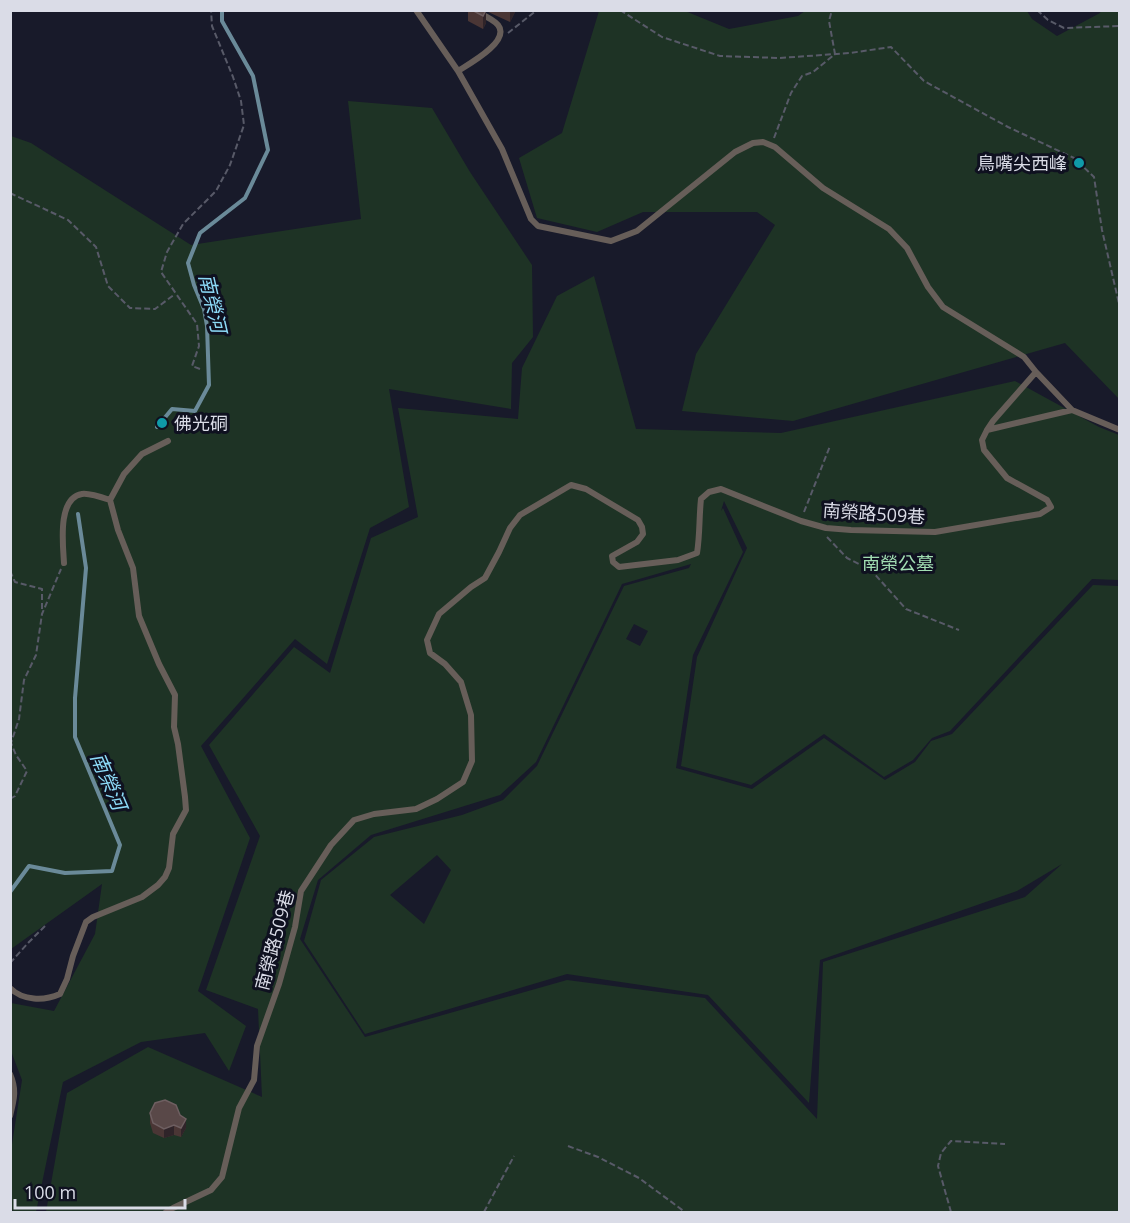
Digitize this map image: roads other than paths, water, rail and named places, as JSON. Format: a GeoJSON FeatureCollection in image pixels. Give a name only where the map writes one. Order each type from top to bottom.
{"type":"FeatureCollection","features":[{"type":"Feature","properties":{"kind":"lane"},"geometry":{"type":"LineString","coordinates":[[416,10],[458,71],[502,149],[531,219],[538,226],[610,242],[637,231],[735,152],[753,143],[769,144],[822,188],[889,229],[907,248],[928,287],[943,307],[1024,357],[1072,410],[1119,430]]}},
{"type":"Feature","properties":{"kind":"lane"},"geometry":{"type":"LineString","coordinates":[[458,71],[491,49],[499,37],[499,27],[496,23],[473,10]]}},
{"type":"Feature","properties":{"kind":"lane"},"geometry":{"type":"LineString","coordinates":[[987,430],[1036,372]]}},
{"type":"Feature","properties":{"kind":"lane"},"geometry":{"type":"LineString","coordinates":[[987,430],[1072,410]]}},
{"type":"Feature","properties":{"kind":"lane","name":"南榮路509巷"},"geometry":{"type":"LineString","coordinates":[[166,1212],[211,1190],[222,1177],[239,1108],[254,1080],[257,1046],[279,984],[295,927],[301,891],[331,845],[354,820],[374,814],[417,809],[463,782],[472,761],[471,715],[461,682],[445,664],[430,653],[428,640],[439,614],[485,578],[510,528],[520,515],[571,485],[586,489],[638,520],[642,526],[643,534],[637,542],[612,556],[613,562],[619,567],[678,560],[697,553],[700,537],[701,499],[709,492],[721,489],[801,521],[826,528],[851,530],[935,532],[1040,514],[1051,507],[1047,500],[1007,478],[984,450],[982,441],[987,430]]}},
{"type":"Feature","properties":{"kind":"lane"},"geometry":{"type":"LineString","coordinates":[[10,988],[27,998],[50,998],[60,994],[67,980],[86,922],[142,897],[165,877],[169,868],[173,834],[186,810],[174,727],[175,695],[139,616],[133,568],[118,530],[110,500],[124,474],[142,454],[168,441]]}},
{"type":"Feature","properties":{"kind":"lane"},"geometry":{"type":"LineString","coordinates":[[64,563],[62,532],[68,505],[73,498],[83,493],[110,500]]}},
{"type":"Feature","properties":{"kind":"lane"},"geometry":{"type":"LineString","coordinates":[[10,1074],[14,1081],[15,1094],[10,1116]]}},
{"type":"Feature","properties":{"kind":"waterway","name":"南榮河"},"geometry":{"type":"LineString","coordinates":[[157,427],[172,409],[195,411],[209,385],[207,326],[204,309],[188,263],[200,233],[245,198],[268,150],[253,76],[222,21],[222,10]]}},
{"type":"Feature","properties":{"kind":"waterway","name":"南榮河"},"geometry":{"type":"LineString","coordinates":[[10,892],[29,866],[65,873],[112,871],[120,845],[75,737],[75,698],[86,568],[78,514]]}},
{"type":"Feature","properties":{"kind":"place","name":"鳥嘴尖西峰"},"geometry":{"type":"Point","coordinates":[1079,163]}},
{"type":"Feature","properties":{"kind":"place","name":"佛光硐"},"geometry":{"type":"Point","coordinates":[162,423]}},
{"type":"Feature","properties":{"kind":"park label","name":"南榮公墓"},"geometry":{"type":"Point","coordinates":[898,563]}}]}
